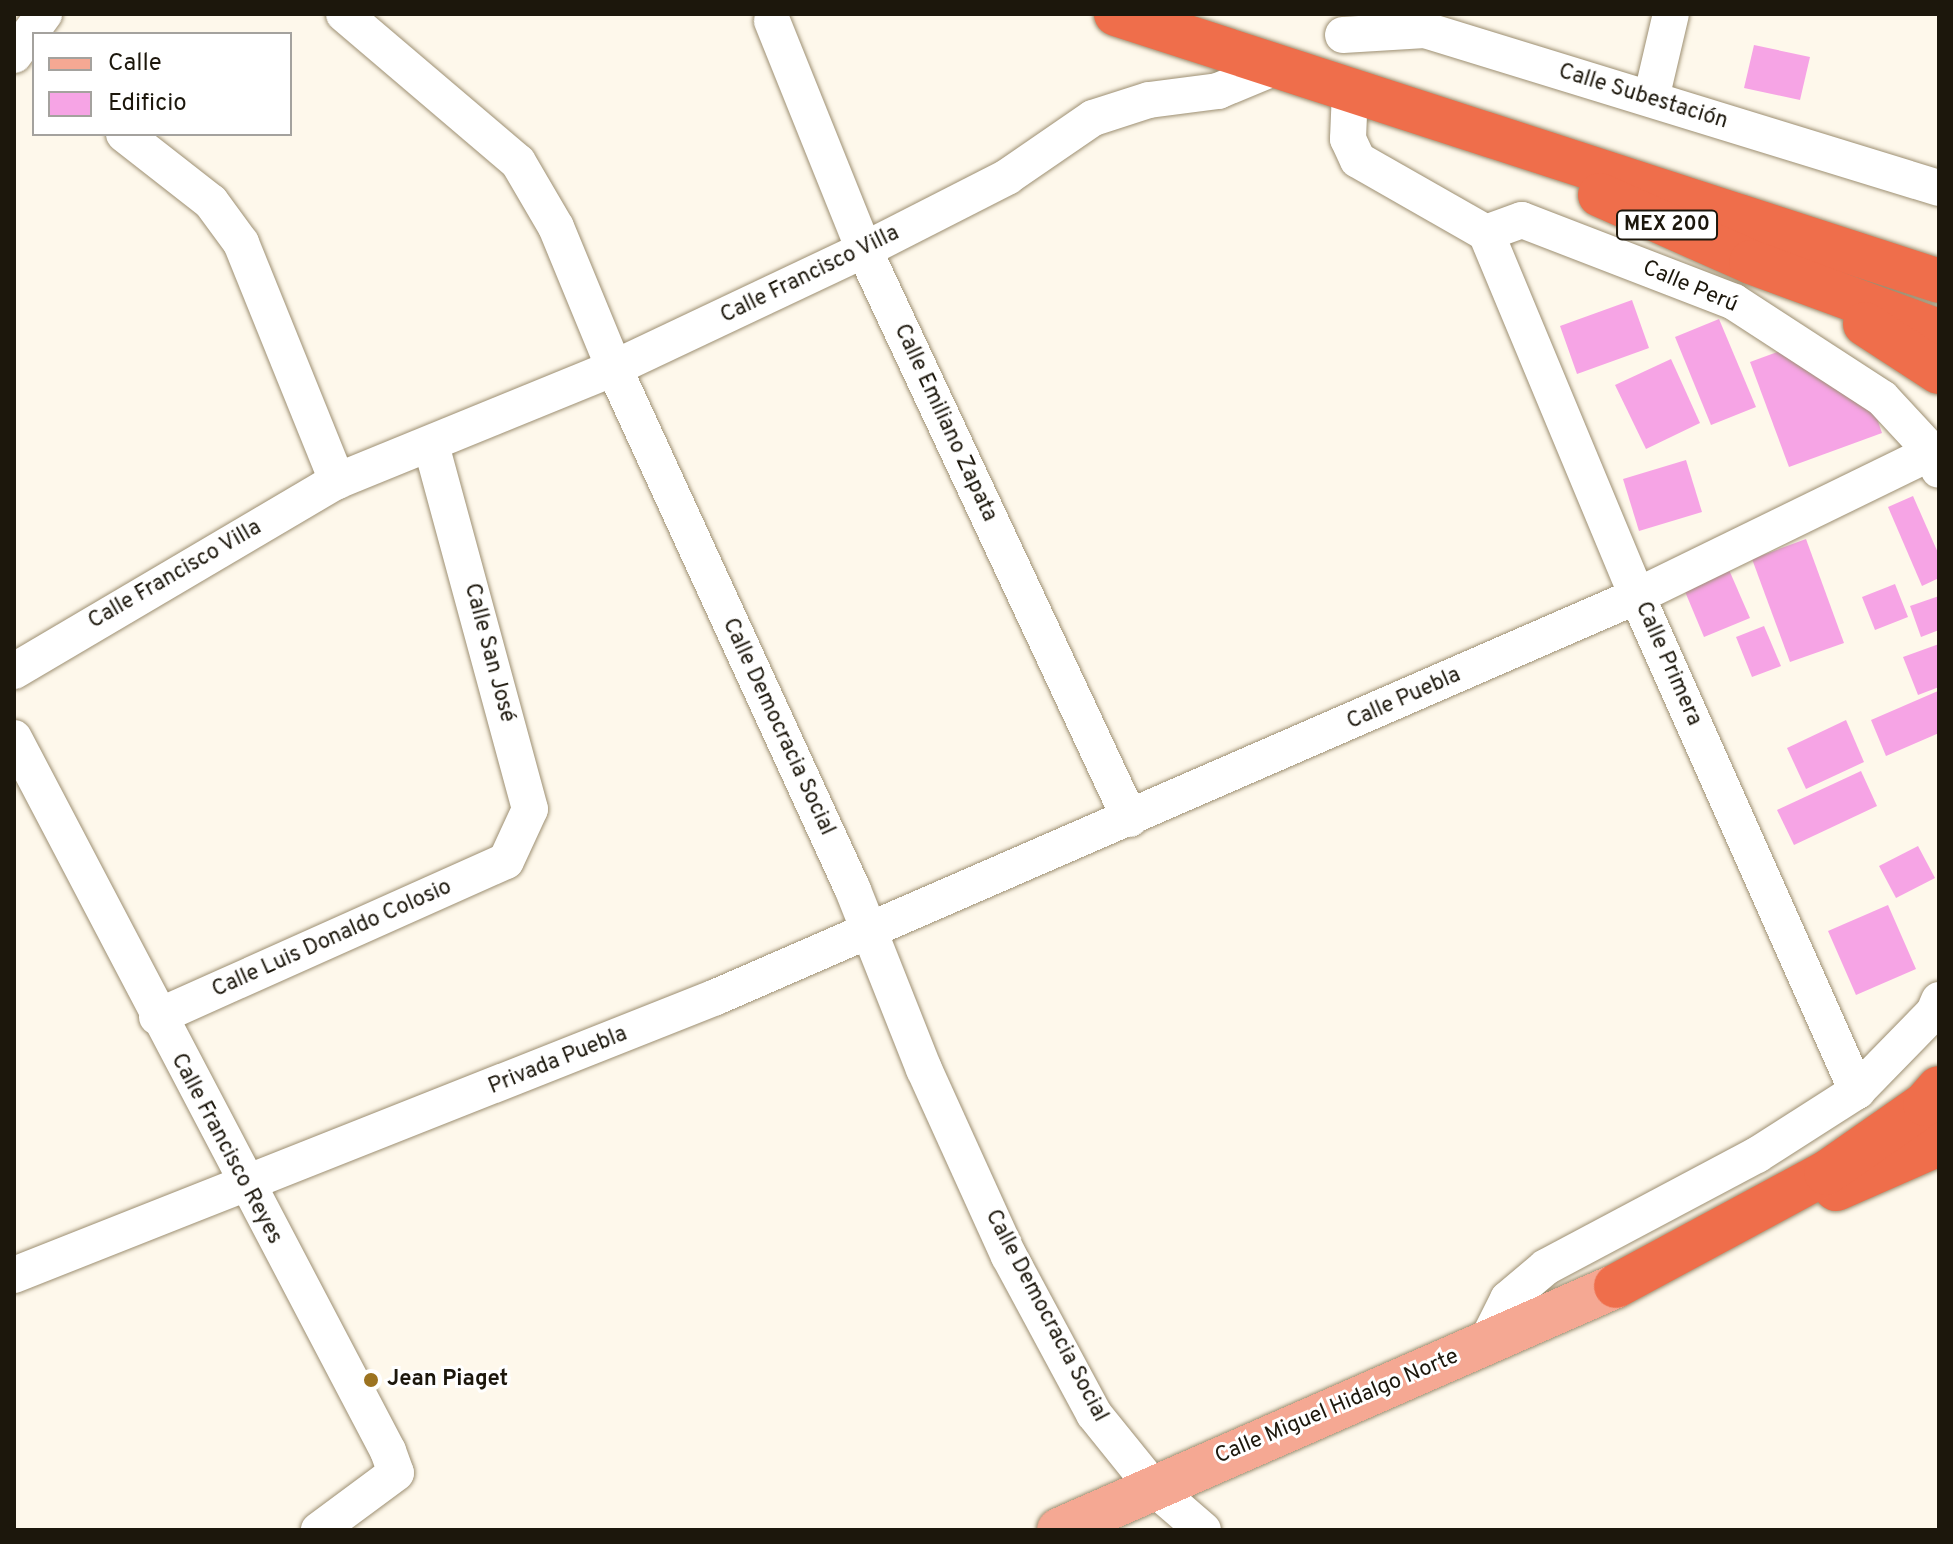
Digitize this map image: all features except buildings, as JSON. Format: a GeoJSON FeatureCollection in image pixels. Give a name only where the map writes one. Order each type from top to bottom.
{"type":"FeatureCollection","features":[{"type":"Feature","properties":{"kind":"highway","name":"MEX 200"},"geometry":{"type":"LineString","coordinates":[[1116,14],[1375,100],[1766,221],[1939,281]]}},
{"type":"Feature","properties":{"kind":"highway","name":"MEX 200"},"geometry":{"type":"LineString","coordinates":[[1375,100],[1751,262],[1939,331]]}},
{"type":"Feature","properties":{"kind":"highway"},"geometry":{"type":"LineString","coordinates":[[1766,221],[1939,291]]}},
{"type":"Feature","properties":{"kind":"highway"},"geometry":{"type":"LineString","coordinates":[[1751,262],[1897,341],[1939,372]]}},
{"type":"Feature","properties":{"kind":"highway"},"geometry":{"type":"LineString","coordinates":[[1616,1286],[1826,1173],[1925,1104],[1939,1088]]}},
{"type":"Feature","properties":{"kind":"highway"},"geometry":{"type":"LineString","coordinates":[[1833,1190],[1939,1121]]}},
{"type":"Feature","properties":{"kind":"highway"},"geometry":{"type":"LineString","coordinates":[[1616,1286],[1939,1144]]}},
{"type":"Feature","properties":{"kind":"main road","name":"Calle Miguel Hidalgo Norte"},"geometry":{"type":"LineString","coordinates":[[1059,1530],[1616,1286]]}},
{"type":"Feature","properties":{"kind":"street"},"geometry":{"type":"LineString","coordinates":[[33,32],[44,14]]}},
{"type":"Feature","properties":{"kind":"street","name":"Calle Democracia Social"},"geometry":{"type":"LineString","coordinates":[[344,14],[518,162],[556,227],[614,368],[868,929],[924,1069],[1009,1256],[1094,1414],[1153,1487],[1203,1530]]}},
{"type":"Feature","properties":{"kind":"street"},"geometry":{"type":"LineString","coordinates":[[1651,99],[1671,14]]}},
{"type":"Feature","properties":{"kind":"street","name":"Calle Emiliano Zapata"},"geometry":{"type":"LineString","coordinates":[[772,21],[864,250],[1130,819]]}},
{"type":"Feature","properties":{"kind":"street"},"geometry":{"type":"LineString","coordinates":[[1352,24],[1375,100],[1348,139],[1358,160],[1486,233]]}},
{"type":"Feature","properties":{"kind":"street","name":"Calle Subestación"},"geometry":{"type":"LineString","coordinates":[[1352,24],[1425,30],[1939,188]]}},
{"type":"Feature","properties":{"kind":"street"},"geometry":{"type":"LineString","coordinates":[[21,51],[32,33]]}},
{"type":"Feature","properties":{"kind":"street","name":"Calle Francisco Villa"},"geometry":{"type":"LineString","coordinates":[[14,671],[337,481],[614,368],[864,250],[1007,177],[1093,118],[1149,100],[1218,91],[1276,67]]}},
{"type":"Feature","properties":{"kind":"street"},"geometry":{"type":"LineString","coordinates":[[127,136],[211,202],[241,243],[337,481]]}},
{"type":"Feature","properties":{"kind":"street","name":"Calle Perú"},"geometry":{"type":"LineString","coordinates":[[1486,233],[1522,220],[1734,302],[1882,398],[1936,461]]}},
{"type":"Feature","properties":{"kind":"street","name":"Calle Primera"},"geometry":{"type":"LineString","coordinates":[[1486,233],[1637,596],[1857,1091]]}},
{"type":"Feature","properties":{"kind":"street","name":"Calle San José"},"geometry":{"type":"LineString","coordinates":[[431,444],[530,809],[506,861]]}},
{"type":"Feature","properties":{"kind":"street","name":"Calle Puebla"},"geometry":{"type":"LineString","coordinates":[[868,929],[1130,819],[1936,461]]}},
{"type":"Feature","properties":{"kind":"street","name":"Calle Francisco Reyes"},"geometry":{"type":"LineString","coordinates":[[14,738],[396,1473],[319,1530]]}},
{"type":"Feature","properties":{"kind":"street","name":"Calle Luis Donaldo Colosio"},"geometry":{"type":"LineString","coordinates":[[157,1017],[506,861]]}},
{"type":"Feature","properties":{"kind":"street","name":"Privada Puebla"},"geometry":{"type":"LineString","coordinates":[[14,1275],[716,997],[868,929]]}},
{"type":"Feature","properties":{"kind":"street"},"geometry":{"type":"LineString","coordinates":[[1486,1343],[1508,1299],[1546,1267],[1757,1155],[1857,1091],[1934,1012],[1939,1000]]}},
{"type":"Feature","properties":{"kind":"place","name":"Jean Piaget"},"geometry":{"type":"Point","coordinates":[371,1380]}}]}
